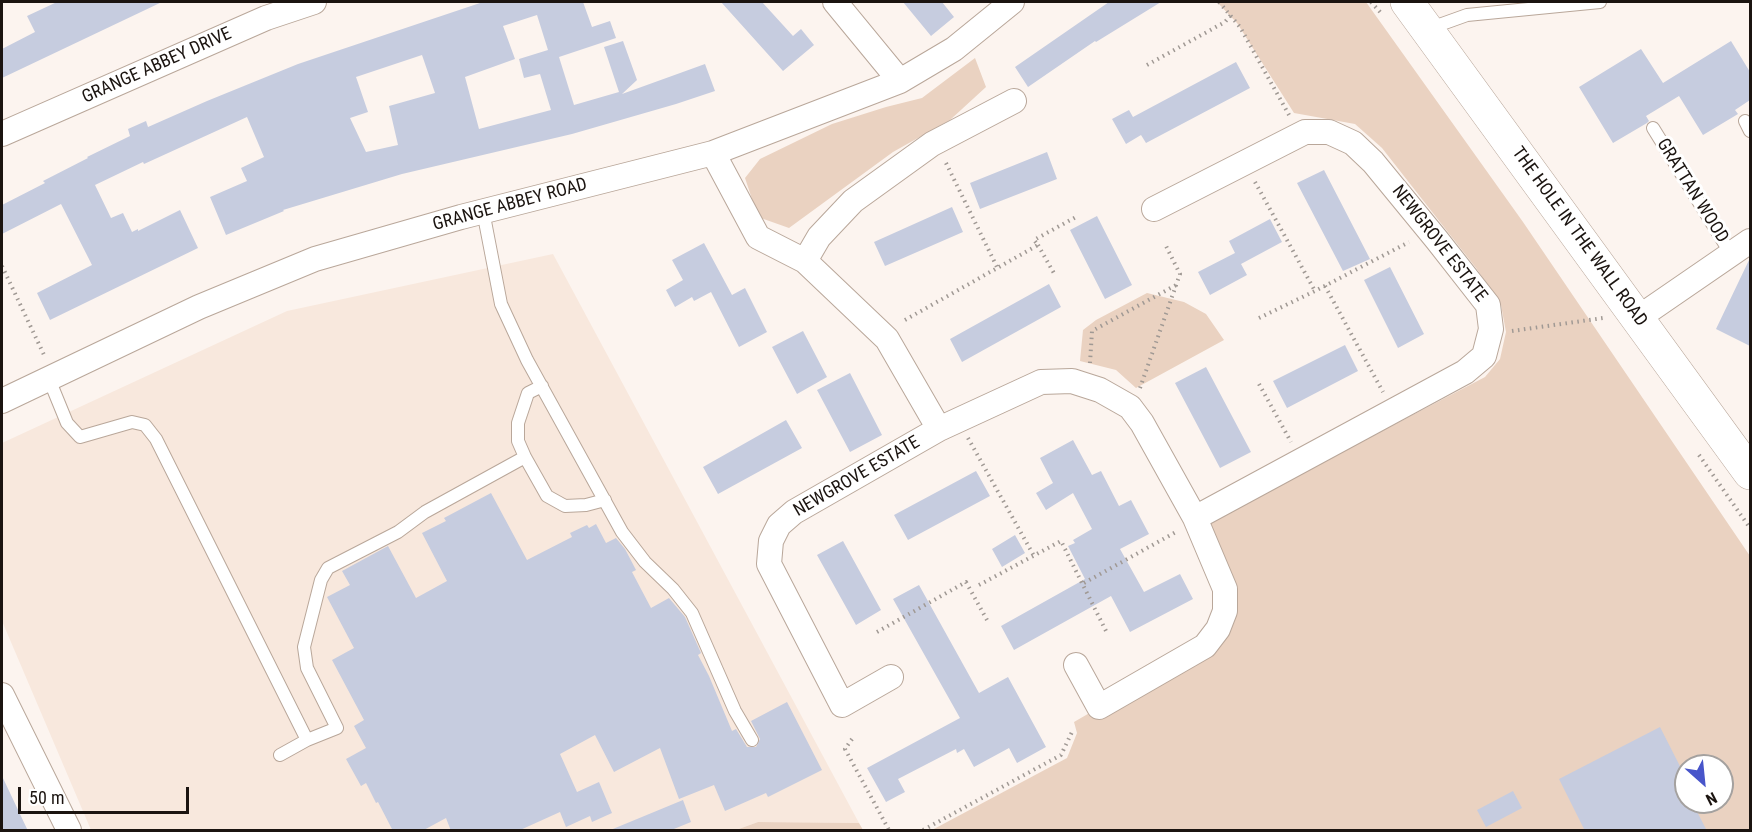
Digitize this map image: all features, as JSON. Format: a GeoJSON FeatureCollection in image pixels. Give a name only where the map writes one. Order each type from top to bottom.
{"type":"FeatureCollection","features":[{"type":"Feature","properties":{"kind":"street","name":"GRANGE ABBEY DRIVE"},"geometry":{"type":"LineString","coordinates":[[2,134],[266,18],[314,2]]}},
{"type":"Feature","properties":{"kind":"street"},"geometry":{"type":"LineString","coordinates":[[835,2],[900,81]]}},
{"type":"Feature","properties":{"kind":"street","name":"GRANGE ABBEY ROAD"},"geometry":{"type":"LineString","coordinates":[[2,401],[199,307],[315,259],[483,211],[713,153],[900,81],[954,49],[1012,2]]}},
{"type":"Feature","properties":{"kind":"street","name":"THE HOLE IN THE WALL ROAD"},"geometry":{"type":"LineString","coordinates":[[1407,2],[1750,473]]}},
{"type":"Feature","properties":{"kind":"street"},"geometry":{"type":"LineString","coordinates":[[805,261],[819,237],[853,201],[932,144],[1014,101]]}},
{"type":"Feature","properties":{"kind":"street","name":"NEWGROVE ESTATE"},"geometry":{"type":"LineString","coordinates":[[1154,209],[1305,132],[1329,132],[1353,143],[1373,162],[1488,305],[1491,328],[1484,356],[1465,372],[1186,525]]}},
{"type":"Feature","properties":{"kind":"street","name":"NEWGROVE ESTATE"},"geometry":{"type":"LineString","coordinates":[[713,153],[758,237],[805,261],[887,339],[948,425]]}},
{"type":"Feature","properties":{"kind":"street","name":"GRATTAN WOOD"},"geometry":{"type":"LineString","coordinates":[[1638,318],[1750,241]]}},
{"type":"Feature","properties":{"kind":"street","name":"NEWGROVE ESTATE"},"geometry":{"type":"LineString","coordinates":[[891,677],[842,705],[769,564],[771,541],[779,525],[794,512],[948,425],[1041,382],[1072,381],[1101,390],[1130,407],[1142,423],[1186,525],[1225,589],[1225,611],[1218,629],[1205,646],[1099,707],[1076,665]]}},
{"type":"Feature","properties":{"kind":"street"},"geometry":{"type":"LineString","coordinates":[[2,695],[69,831]]}},
{"type":"Feature","properties":{"kind":"lane"},"geometry":{"type":"LineString","coordinates":[[1427,29],[1467,15],[1600,2]]}},
{"type":"Feature","properties":{"kind":"lane","name":"GRATTAN WOOD"},"geometry":{"type":"LineString","coordinates":[[1653,128],[1731,254]]}},
{"type":"Feature","properties":{"kind":"lane"},"geometry":{"type":"LineString","coordinates":[[483,211],[501,304],[542,386],[622,532],[645,562],[673,589],[692,613],[735,711],[752,740]]}},
{"type":"Feature","properties":{"kind":"lane"},"geometry":{"type":"LineString","coordinates":[[52,377],[67,423],[80,437],[132,422],[145,425],[156,439],[307,740]]}},
{"type":"Feature","properties":{"kind":"lane"},"geometry":{"type":"LineString","coordinates":[[542,386],[528,393],[518,423],[518,441],[525,457],[547,496],[565,506],[586,505],[605,500]]}},
{"type":"Feature","properties":{"kind":"lane"},"geometry":{"type":"LineString","coordinates":[[280,755],[307,740],[337,728],[307,668],[304,646],[321,580],[328,568],[398,532],[425,512],[525,457]]}},
{"type":"Feature","properties":{"kind":"path"},"geometry":{"type":"LineString","coordinates":[[1219,2],[1240,27],[1289,116]]}},
{"type":"Feature","properties":{"kind":"path"},"geometry":{"type":"LineString","coordinates":[[1147,64],[1225,22],[1231,15]]}},
{"type":"Feature","properties":{"kind":"path"},"geometry":{"type":"LineString","coordinates":[[944,159],[997,267]]}},
{"type":"Feature","properties":{"kind":"path"},"geometry":{"type":"LineString","coordinates":[[1255,181],[1315,291]]}},
{"type":"Feature","properties":{"kind":"path"},"geometry":{"type":"LineString","coordinates":[[1055,275],[1034,240],[1076,217]]}},
{"type":"Feature","properties":{"kind":"path"},"geometry":{"type":"LineString","coordinates":[[1259,318],[1409,242]]}},
{"type":"Feature","properties":{"kind":"path"},"geometry":{"type":"LineString","coordinates":[[905,320],[1038,245]]}},
{"type":"Feature","properties":{"kind":"path"},"geometry":{"type":"LineString","coordinates":[[1138,395],[1180,274],[1166,246]]}},
{"type":"Feature","properties":{"kind":"path"},"geometry":{"type":"LineString","coordinates":[[2,266],[52,377]]}},
{"type":"Feature","properties":{"kind":"path"},"geometry":{"type":"LineString","coordinates":[[1089,367],[1092,331],[1178,284]]}},
{"type":"Feature","properties":{"kind":"path"},"geometry":{"type":"LineString","coordinates":[[1325,286],[1383,393]]}},
{"type":"Feature","properties":{"kind":"path"},"geometry":{"type":"LineString","coordinates":[[1489,336],[1604,318]]}},
{"type":"Feature","properties":{"kind":"path"},"geometry":{"type":"LineString","coordinates":[[1259,384],[1292,443]]}},
{"type":"Feature","properties":{"kind":"path"},"geometry":{"type":"LineString","coordinates":[[948,425],[1034,556]]}},
{"type":"Feature","properties":{"kind":"path"},"geometry":{"type":"LineString","coordinates":[[1084,583],[1186,525]]}},
{"type":"Feature","properties":{"kind":"path"},"geometry":{"type":"LineString","coordinates":[[979,585],[1061,541],[1107,633]]}},
{"type":"Feature","properties":{"kind":"path"},"geometry":{"type":"LineString","coordinates":[[877,632],[966,582],[987,620]]}},
{"type":"Feature","properties":{"kind":"path"},"geometry":{"type":"LineString","coordinates":[[923,831],[1061,755],[1072,732]]}},
{"type":"Feature","properties":{"kind":"path"},"geometry":{"type":"LineString","coordinates":[[852,739],[844,749],[889,831]]}},
{"type":"Feature","properties":{"kind":"shaded area"},"geometry":{"type":"Polygon","coordinates":[[[1217,2],[1366,2],[1523,222],[1750,556],[1750,830],[932,830],[1067,758],[1077,733],[1074,722],[1198,650],[1231,585],[1207,523],[1485,377],[1500,359],[1506,332],[1501,305],[1476,268],[1382,148],[1355,124],[1294,113],[1237,23],[1217,2]]]}},
{"type":"Feature","properties":{"kind":"shaded area"},"geometry":{"type":"Polygon","coordinates":[[[975,58],[986,87],[950,120],[893,152],[789,228],[758,217],[745,178],[760,159],[832,124],[922,98],[975,58]]]}},
{"type":"Feature","properties":{"kind":"shaded area"},"geometry":{"type":"Polygon","coordinates":[[[553,254],[859,823],[758,822],[736,830],[91,830],[2,621],[2,443],[287,311],[553,254]]]}},
{"type":"Feature","properties":{"kind":"shaded area"},"geometry":{"type":"Polygon","coordinates":[[[1147,293],[1184,302],[1206,314],[1224,340],[1136,388],[1116,370],[1080,361],[1083,330],[1096,320],[1147,293]]]}},
{"type":"Feature","properties":{"kind":"shaded area"},"geometry":{"type":"Polygon","coordinates":[[[758,822],[859,823],[863,830],[736,830],[758,822]]]}},
{"type":"Feature","properties":{"kind":"building"},"geometry":{"type":"Polygon","coordinates":[[[57,2],[162,2],[2,78],[2,49],[35,32],[27,16],[57,2]]]}},
{"type":"Feature","properties":{"kind":"building"},"geometry":{"type":"Polygon","coordinates":[[[483,2],[583,2],[592,27],[610,21],[616,38],[559,57],[574,105],[619,92],[604,47],[623,41],[637,80],[622,94],[705,64],[715,91],[572,134],[402,174],[283,210],[226,235],[210,197],[247,181],[241,168],[264,157],[247,117],[95,185],[111,218],[123,213],[132,232],[180,210],[198,248],[50,320],[37,293],[92,265],[61,204],[2,234],[2,205],[45,183],[43,181],[87,157],[130,136],[128,129],[146,121],[148,127],[298,64],[483,2]],[[537,15],[503,26],[515,59],[465,77],[479,129],[551,110],[540,74],[524,78],[519,59],[548,50],[537,15]],[[422,55],[356,77],[368,112],[350,118],[366,152],[398,145],[389,106],[435,93],[422,55]]]}},
{"type":"Feature","properties":{"kind":"building"},"geometry":{"type":"Polygon","coordinates":[[[721,2],[762,2],[793,36],[801,29],[814,45],[783,71],[721,2]]]}},
{"type":"Feature","properties":{"kind":"building"},"geometry":{"type":"Polygon","coordinates":[[[903,2],[942,2],[954,17],[931,36],[903,2]]]}},
{"type":"Feature","properties":{"kind":"building"},"geometry":{"type":"Polygon","coordinates":[[[1109,2],[1161,2],[1095,41],[1028,87],[1015,67],[1109,2]]]}},
{"type":"Feature","properties":{"kind":"building"},"geometry":{"type":"Polygon","coordinates":[[[1731,41],[1750,72],[1750,100],[1735,110],[1738,114],[1703,135],[1679,96],[1646,116],[1649,121],[1647,123],[1613,143],[1579,87],[1641,49],[1663,83],[1731,41]]]}},
{"type":"Feature","properties":{"kind":"building"},"geometry":{"type":"Polygon","coordinates":[[[1236,62],[1250,88],[1146,143],[1141,135],[1126,144],[1112,119],[1129,110],[1133,117],[1236,62]]]}},
{"type":"Feature","properties":{"kind":"building"},"geometry":{"type":"Polygon","coordinates":[[[1047,152],[1057,179],[980,209],[970,183],[1047,152]]]}},
{"type":"Feature","properties":{"kind":"building"},"geometry":{"type":"Polygon","coordinates":[[[1324,170],[1370,259],[1343,271],[1297,183],[1324,170]]]}},
{"type":"Feature","properties":{"kind":"building"},"geometry":{"type":"Polygon","coordinates":[[[952,207],[963,232],[885,266],[874,242],[952,207]]]}},
{"type":"Feature","properties":{"kind":"building"},"geometry":{"type":"Polygon","coordinates":[[[1097,216],[1132,285],[1105,299],[1070,230],[1097,216]]]}},
{"type":"Feature","properties":{"kind":"building"},"geometry":{"type":"Polygon","coordinates":[[[1270,219],[1282,242],[1241,264],[1247,275],[1210,295],[1198,272],[1235,253],[1229,241],[1270,219]]]}},
{"type":"Feature","properties":{"kind":"building"},"geometry":{"type":"Polygon","coordinates":[[[704,243],[732,295],[745,288],[767,332],[739,347],[711,292],[694,301],[692,297],[675,307],[666,290],[683,280],[672,260],[704,243]]]}},
{"type":"Feature","properties":{"kind":"building"},"geometry":{"type":"Polygon","coordinates":[[[1750,258],[1750,346],[1716,329],[1750,258]]]}},
{"type":"Feature","properties":{"kind":"building"},"geometry":{"type":"Polygon","coordinates":[[[1390,267],[1424,334],[1398,348],[1364,280],[1390,267]]]}},
{"type":"Feature","properties":{"kind":"building"},"geometry":{"type":"Polygon","coordinates":[[[1049,284],[1061,307],[962,362],[950,339],[1049,284]]]}},
{"type":"Feature","properties":{"kind":"building"},"geometry":{"type":"Polygon","coordinates":[[[803,331],[827,377],[797,394],[772,347],[803,331]]]}},
{"type":"Feature","properties":{"kind":"building"},"geometry":{"type":"Polygon","coordinates":[[[1345,345],[1358,371],[1287,408],[1273,381],[1345,345]]]}},
{"type":"Feature","properties":{"kind":"building"},"geometry":{"type":"Polygon","coordinates":[[[1206,367],[1251,452],[1220,468],[1175,383],[1206,367]]]}},
{"type":"Feature","properties":{"kind":"building"},"geometry":{"type":"Polygon","coordinates":[[[850,373],[882,435],[850,452],[817,390],[850,373]]]}},
{"type":"Feature","properties":{"kind":"building"},"geometry":{"type":"Polygon","coordinates":[[[786,420],[802,448],[718,494],[703,467],[786,420]]]}},
{"type":"Feature","properties":{"kind":"building"},"geometry":{"type":"Polygon","coordinates":[[[1073,440],[1092,475],[1101,471],[1119,506],[1131,500],[1149,534],[1120,549],[1144,592],[1180,574],[1193,599],[1130,632],[1111,596],[1014,650],[1001,626],[1085,579],[1068,546],[1075,543],[1073,540],[1092,529],[1073,493],[1046,510],[1036,493],[1053,483],[1040,458],[1073,440]]]}},
{"type":"Feature","properties":{"kind":"building"},"geometry":{"type":"Polygon","coordinates":[[[976,471],[990,496],[908,540],[894,515],[976,471]]]}},
{"type":"Feature","properties":{"kind":"building"},"geometry":{"type":"Polygon","coordinates":[[[491,493],[527,560],[572,537],[570,533],[587,525],[589,528],[596,524],[606,543],[616,538],[625,549],[636,570],[632,572],[651,608],[669,598],[685,617],[701,653],[698,655],[732,731],[736,729],[747,747],[756,747],[760,739],[751,721],[787,702],[822,770],[768,797],[766,793],[725,811],[714,785],[679,799],[660,748],[614,772],[595,735],[560,754],[577,792],[599,782],[612,813],[592,822],[590,816],[566,827],[560,812],[518,831],[451,831],[446,818],[422,831],[393,831],[366,783],[361,786],[346,759],[366,748],[354,726],[364,720],[332,660],[354,648],[327,597],[350,585],[342,571],[388,546],[416,598],[447,581],[422,533],[446,521],[444,518],[491,493]]]}},
{"type":"Feature","properties":{"kind":"building"},"geometry":{"type":"Polygon","coordinates":[[[1015,535],[1025,553],[1002,567],[992,549],[1015,535]]]}},
{"type":"Feature","properties":{"kind":"building"},"geometry":{"type":"Polygon","coordinates":[[[843,541],[881,610],[856,625],[817,555],[843,541]]]}},
{"type":"Feature","properties":{"kind":"building"},"geometry":{"type":"Polygon","coordinates":[[[919,585],[979,693],[1008,677],[1046,747],[1017,763],[1009,748],[974,767],[964,749],[957,753],[956,749],[898,779],[905,792],[886,802],[867,768],[960,718],[893,599],[919,585]]]}},
{"type":"Feature","properties":{"kind":"building"},"geometry":{"type":"Polygon","coordinates":[[[1660,727],[1674,754],[1674,814],[1698,814],[1707,831],[1585,831],[1559,779],[1660,727]]]}},
{"type":"Feature","properties":{"kind":"building"},"geometry":{"type":"Polygon","coordinates":[[[2,776],[28,831],[2,831],[2,776]]]}},
{"type":"Feature","properties":{"kind":"building"},"geometry":{"type":"Polygon","coordinates":[[[1513,791],[1522,808],[1486,827],[1477,810],[1513,791]]]}},
{"type":"Feature","properties":{"kind":"building"},"geometry":{"type":"Polygon","coordinates":[[[683,800],[691,822],[669,831],[608,831],[683,800]]]}}]}
